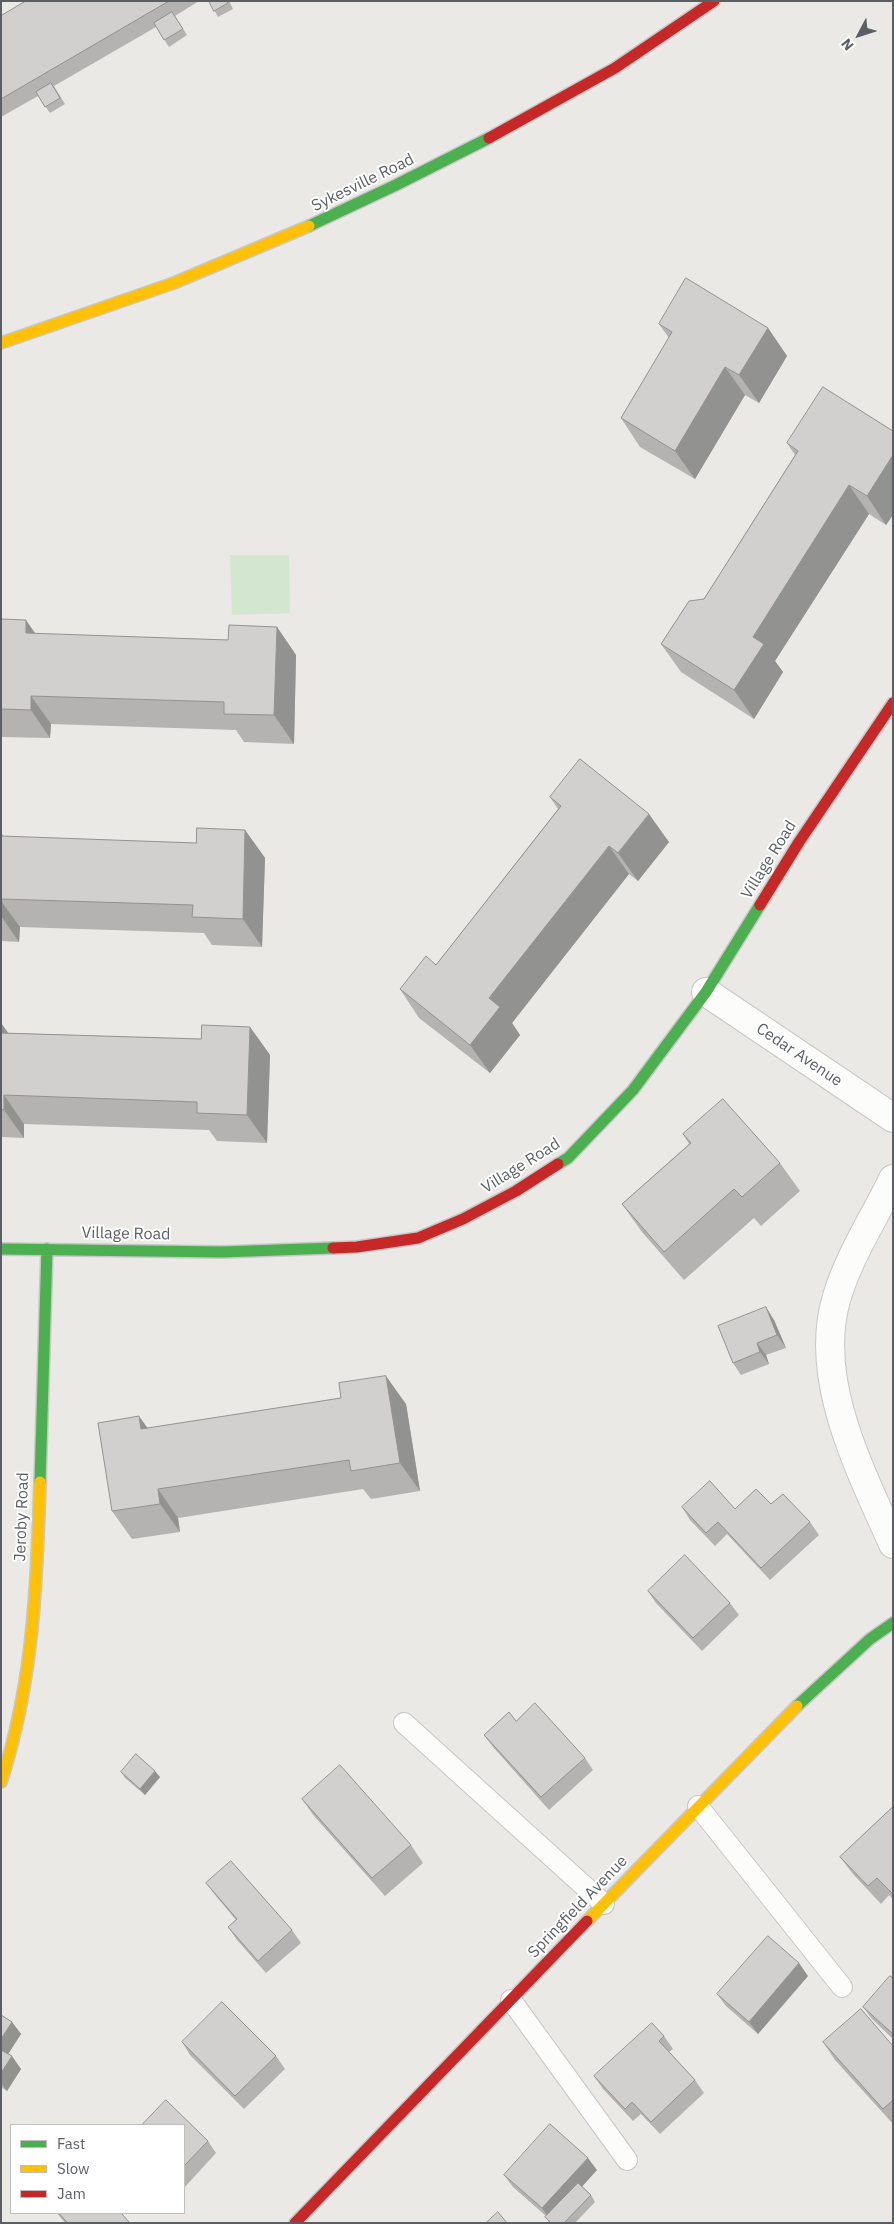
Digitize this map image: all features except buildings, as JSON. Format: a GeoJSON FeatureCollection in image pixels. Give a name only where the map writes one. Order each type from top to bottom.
{"type":"FeatureCollection","features":[{"type":"Feature","properties":{"kind":"street","name":"Sykesville Road"},"geometry":{"type":"LineString","coordinates":[[1,343],[150,292],[271,244],[396,186],[512,126],[615,68],[714,1]]}},
{"type":"Feature","properties":{"kind":"street","name":"Village Road"},"geometry":{"type":"LineString","coordinates":[[1,1250],[222,1252],[357,1247],[418,1238],[463,1219],[516,1192],[568,1158],[633,1090],[706,992],[799,842],[893,703]]}},
{"type":"Feature","properties":{"kind":"street","name":"Cedar Avenue"},"geometry":{"type":"LineString","coordinates":[[706,992],[893,1118]]}},
{"type":"Feature","properties":{"kind":"street"},"geometry":{"type":"LineString","coordinates":[[893,1179],[848,1267],[836,1300],[831,1325],[830,1355],[842,1422],[857,1462],[893,1544]]}},
{"type":"Feature","properties":{"kind":"street","name":"Jeroby Road"},"geometry":{"type":"LineString","coordinates":[[1,1782],[8,1764],[24,1691],[34,1618],[47,1249]]}},
{"type":"Feature","properties":{"kind":"street","name":"Springfield Avenue"},"geometry":{"type":"LineString","coordinates":[[295,2223],[800,1703],[870,1639],[893,1623]]}},
{"type":"Feature","properties":{"kind":"lane"},"geometry":{"type":"LineString","coordinates":[[404,1723],[604,1904]]}},
{"type":"Feature","properties":{"kind":"lane"},"geometry":{"type":"LineString","coordinates":[[698,1806],[842,1987]]}},
{"type":"Feature","properties":{"kind":"lane"},"geometry":{"type":"LineString","coordinates":[[511,2000],[627,2160]]}},
{"type":"Feature","properties":{"kind":"green space"},"geometry":{"type":"Polygon","coordinates":[[[230,555],[289,555],[290,613],[232,615],[230,555]]]}},
{"type":"Feature","properties":{"kind":"traffic: fast"},"geometry":{"type":"LineString","coordinates":[[309,226],[489,138]]}},
{"type":"Feature","properties":{"kind":"traffic: fast"},"geometry":{"type":"LineString","coordinates":[[558,1164],[568,1158],[633,1090],[706,992],[760,905]]}},
{"type":"Feature","properties":{"kind":"traffic: fast"},"geometry":{"type":"LineString","coordinates":[[1,1249],[222,1252],[333,1248]]}},
{"type":"Feature","properties":{"kind":"traffic: fast"},"geometry":{"type":"LineString","coordinates":[[40,1482],[47,1249]]}},
{"type":"Feature","properties":{"kind":"traffic: fast"},"geometry":{"type":"LineString","coordinates":[[797,1706],[870,1639],[893,1623]]}},
{"type":"Feature","properties":{"kind":"traffic: slow"},"geometry":{"type":"LineString","coordinates":[[1,343],[174,283],[309,226]]}},
{"type":"Feature","properties":{"kind":"traffic: slow"},"geometry":{"type":"LineString","coordinates":[[1,1782],[12,1745],[27,1671],[35,1596],[40,1482]]}},
{"type":"Feature","properties":{"kind":"traffic: slow"},"geometry":{"type":"LineString","coordinates":[[587,1921],[797,1706]]}},
{"type":"Feature","properties":{"kind":"traffic: jam"},"geometry":{"type":"LineString","coordinates":[[489,138],[615,68],[714,1]]}},
{"type":"Feature","properties":{"kind":"traffic: jam"},"geometry":{"type":"LineString","coordinates":[[760,905],[799,842],[893,703]]}},
{"type":"Feature","properties":{"kind":"traffic: jam"},"geometry":{"type":"LineString","coordinates":[[333,1248],[357,1247],[418,1238],[463,1219],[516,1191],[558,1164]]}},
{"type":"Feature","properties":{"kind":"traffic: jam"},"geometry":{"type":"LineString","coordinates":[[295,2223],[587,1921]]}}]}
